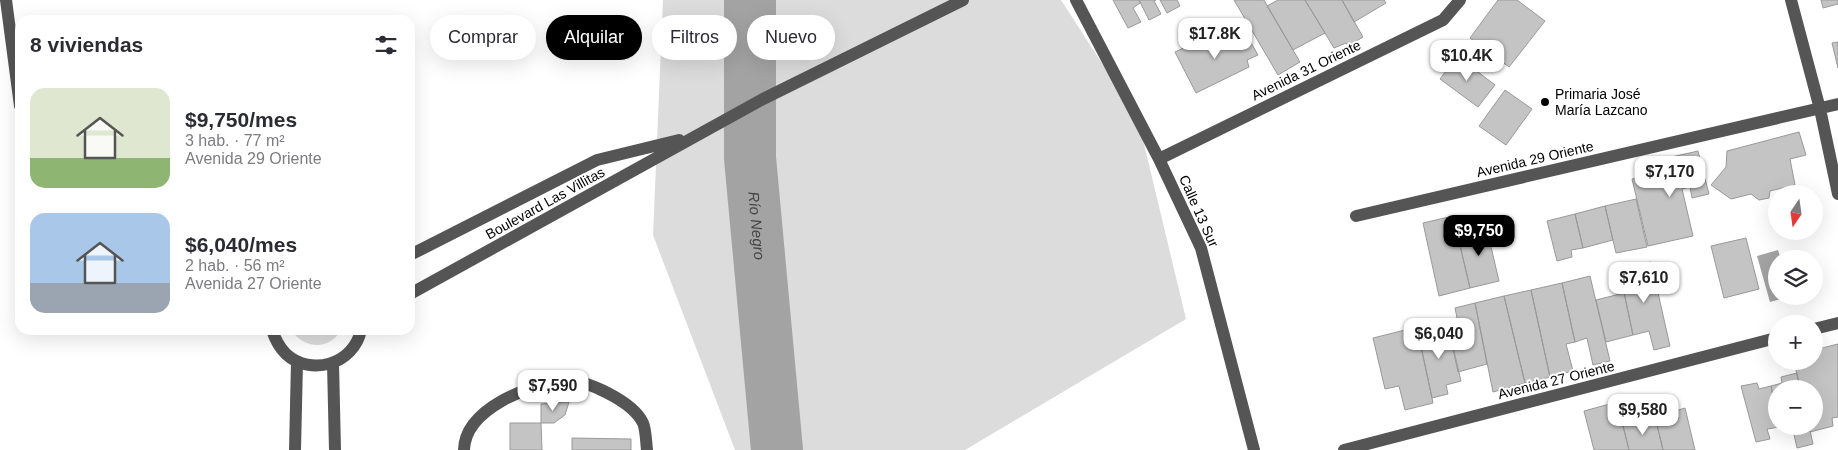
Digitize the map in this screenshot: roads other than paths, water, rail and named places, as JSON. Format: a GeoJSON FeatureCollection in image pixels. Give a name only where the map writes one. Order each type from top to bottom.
{"type":"FeatureCollection","features":[{"type":"Feature","properties":{"kind":"street"},"geometry":{"type":"LineString","coordinates":[[6,0],[15,68]]}},
{"type":"Feature","properties":{"kind":"street","name":"Boulevard Las Villitas"},"geometry":{"type":"LineString","coordinates":[[415,291],[763,100],[963,0]]}},
{"type":"Feature","properties":{"kind":"street","name":"Calle 13 Sur"},"geometry":{"type":"LineString","coordinates":[[1076,0],[1159,159],[1200,248],[1254,450]]}},
{"type":"Feature","properties":{"kind":"street","name":"Avenida 31 Oriente"},"geometry":{"type":"LineString","coordinates":[[1159,159],[1443,20],[1460,0]]}},
{"type":"Feature","properties":{"kind":"street"},"geometry":{"type":"LineString","coordinates":[[1791,0],[1820,109],[1838,194]]}},
{"type":"Feature","properties":{"kind":"street","name":"Avenida 29 Oriente"},"geometry":{"type":"LineString","coordinates":[[1356,216],[1838,104]]}},
{"type":"Feature","properties":{"kind":"street","name":"Boulevard Las Villitas"},"geometry":{"type":"LineString","coordinates":[[415,253],[596,160],[694,137]]}},
{"type":"Feature","properties":{"kind":"street"},"geometry":{"type":"LineString","coordinates":[[1823,327],[1838,323]]}},
{"type":"Feature","properties":{"kind":"street"},"geometry":{"type":"LineString","coordinates":[[274,335],[277,343],[286,354],[297,362],[309,366],[333,363],[345,356],[354,346],[359,335]]}},
{"type":"Feature","properties":{"kind":"street","name":"Avenida 27 Oriente"},"geometry":{"type":"LineString","coordinates":[[1344,450],[1768,340]]}},
{"type":"Feature","properties":{"kind":"street"},"geometry":{"type":"LineString","coordinates":[[295,450],[297,362]]}},
{"type":"Feature","properties":{"kind":"street"},"geometry":{"type":"LineString","coordinates":[[333,363],[335,450]]}},
{"type":"Feature","properties":{"kind":"street"},"geometry":{"type":"LineString","coordinates":[[464,450],[464,444],[476,420],[493,405],[522,391],[565,380],[596,387],[624,403],[642,423],[647,450]]}},
{"type":"Feature","properties":{"kind":"waterway","name":"Río Negro"},"geometry":{"type":"LineString","coordinates":[[750,0],[750,158],[777,450]]}},
{"type":"Feature","properties":{"kind":"place","name":"Primaria José María Lazcano"},"geometry":{"type":"Point","coordinates":[1545,102]}}]}
